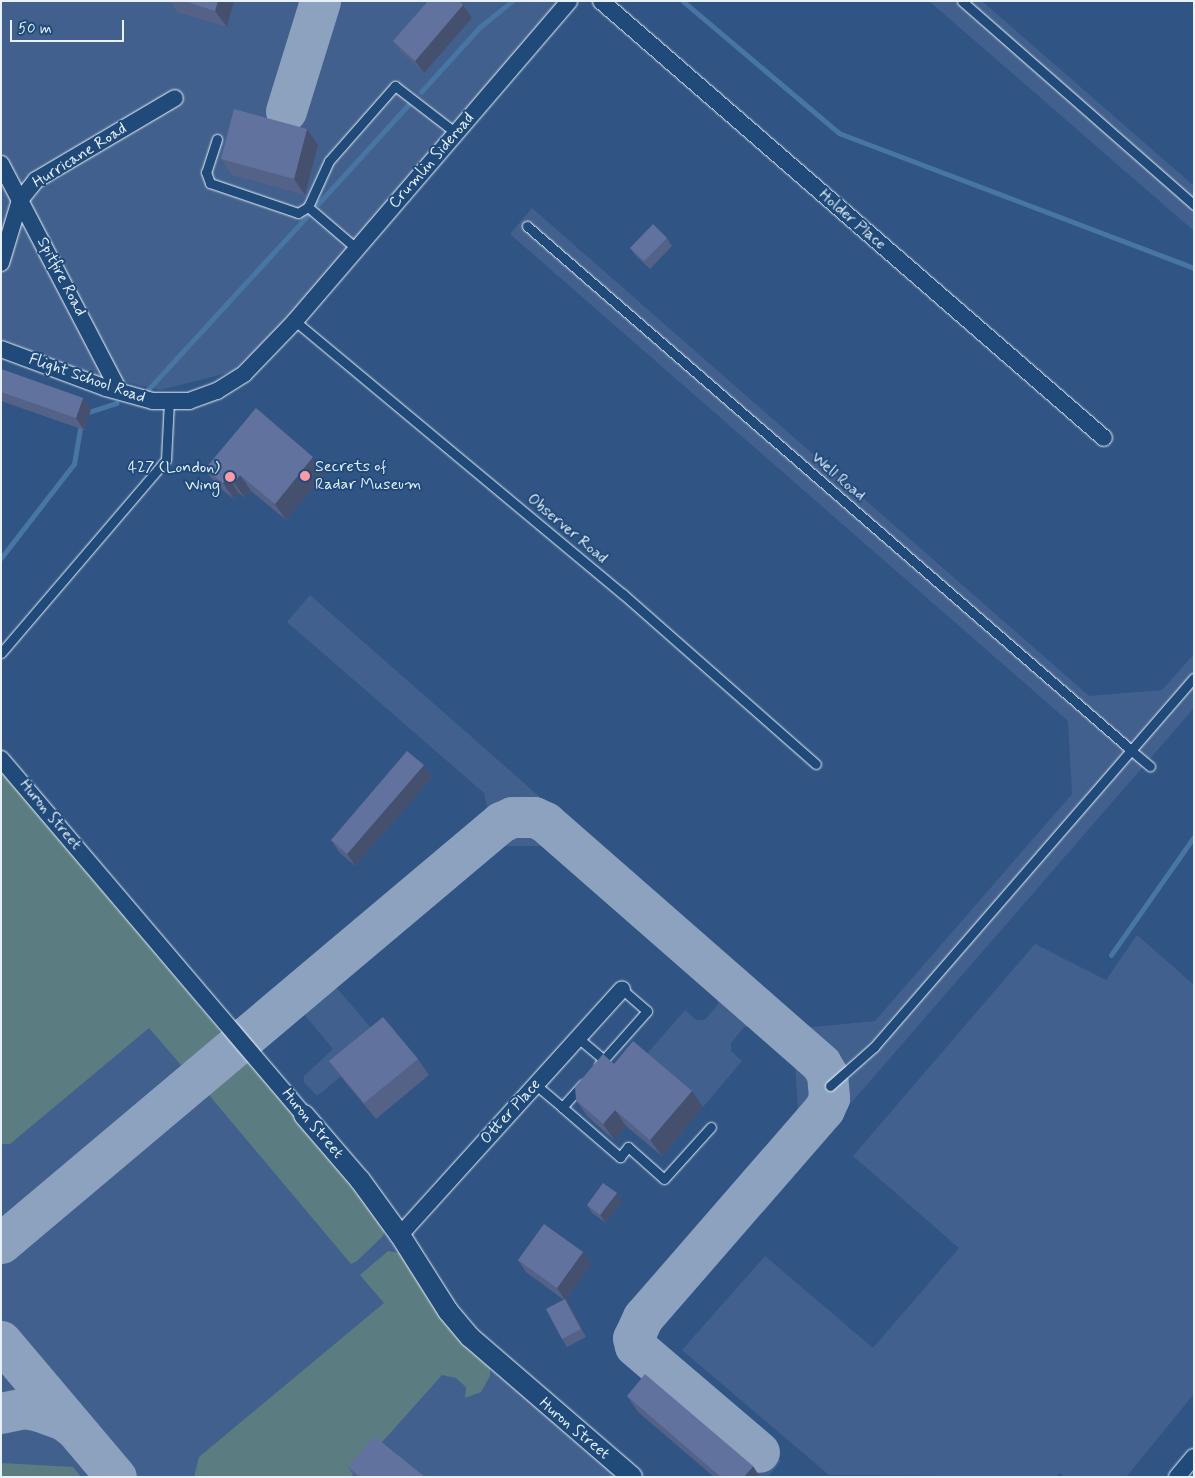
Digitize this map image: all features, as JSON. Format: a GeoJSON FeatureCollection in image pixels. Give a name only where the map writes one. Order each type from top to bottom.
{"type":"FeatureCollection","features":[{"type":"Feature","properties":{"kind":"street","name":"Crumlin Sideroad"},"geometry":{"type":"LineString","coordinates":[[295,321],[569,1]]}},
{"type":"Feature","properties":{"kind":"street","name":"Holder Place"},"geometry":{"type":"LineString","coordinates":[[601,1],[1104,438]]}},
{"type":"Feature","properties":{"kind":"street","name":"Hurricane Road"},"geometry":{"type":"LineString","coordinates":[[1,263],[20,200],[36,180],[175,98]]}},
{"type":"Feature","properties":{"kind":"street","name":"Spitfire Road"},"geometry":{"type":"LineString","coordinates":[[1,164],[118,392]]}},
{"type":"Feature","properties":{"kind":"street","name":"Flight School Road"},"geometry":{"type":"LineString","coordinates":[[1,349],[118,392],[152,401],[188,401],[217,391],[244,374],[295,321]]}},
{"type":"Feature","properties":{"kind":"street","name":"Huron Street"},"geometry":{"type":"LineString","coordinates":[[1,758],[360,1180],[400,1235],[448,1311],[470,1337],[632,1477]]}},
{"type":"Feature","properties":{"kind":"street","name":"Otter Place"},"geometry":{"type":"LineString","coordinates":[[400,1235],[622,989]]}},
{"type":"Feature","properties":{"kind":"street"},"geometry":{"type":"LineString","coordinates":[[1177,1477],[1194,1457]]}},
{"type":"Feature","properties":{"kind":"lane"},"geometry":{"type":"LineString","coordinates":[[962,1],[1194,205]]}},
{"type":"Feature","properties":{"kind":"lane"},"geometry":{"type":"LineString","coordinates":[[217,139],[206,172],[210,183],[298,213],[308,207],[329,161],[395,86],[456,133]]}},
{"type":"Feature","properties":{"kind":"lane"},"geometry":{"type":"LineString","coordinates":[[308,207],[357,249]]}},
{"type":"Feature","properties":{"kind":"lane","name":"Well Road"},"geometry":{"type":"LineString","coordinates":[[528,226],[1130,749]]}},
{"type":"Feature","properties":{"kind":"lane","name":"Observer Road"},"geometry":{"type":"LineString","coordinates":[[295,321],[623,594],[816,764]]}},
{"type":"Feature","properties":{"kind":"lane"},"geometry":{"type":"LineString","coordinates":[[1,653],[166,460],[169,401]]}},
{"type":"Feature","properties":{"kind":"lane"},"geometry":{"type":"LineString","coordinates":[[791,456],[1150,766]]}},
{"type":"Feature","properties":{"kind":"lane"},"geometry":{"type":"LineString","coordinates":[[830,1086],[874,1047],[1130,749],[1194,678]]}},
{"type":"Feature","properties":{"kind":"lane"},"geometry":{"type":"LineString","coordinates":[[562,1107],[647,1011],[622,989]]}},
{"type":"Feature","properties":{"kind":"lane"},"geometry":{"type":"LineString","coordinates":[[578,1038],[604,1060]]}},
{"type":"Feature","properties":{"kind":"lane"},"geometry":{"type":"LineString","coordinates":[[536,1085],[620,1157],[628,1147],[664,1178],[711,1127]]}},
{"type":"Feature","properties":{"kind":"shaded area"},"geometry":{"type":"Polygon","coordinates":[[[1,1],[566,1],[297,312],[232,372],[160,390],[88,373],[1,339],[1,1]]]}},
{"type":"Feature","properties":{"kind":"shaded area"},"geometry":{"type":"Polygon","coordinates":[[[929,1],[982,1],[1194,186],[1194,231],[929,1]]]}},
{"type":"Feature","properties":{"kind":"shaded area"},"geometry":{"type":"Polygon","coordinates":[[[532,208],[1089,696],[1162,690],[1194,654],[1194,708],[646,1339],[647,1347],[781,1461],[768,1477],[758,1477],[657,1390],[664,1381],[620,1345],[633,1327],[621,1316],[798,1112],[795,1063],[752,1026],[744,1027],[731,1043],[731,1051],[742,1061],[703,1107],[645,1056],[685,1010],[696,1020],[705,1020],[718,1004],[717,996],[545,846],[500,846],[335,986],[378,1036],[391,1035],[317,1096],[304,1082],[304,1076],[333,1049],[302,1012],[247,1059],[466,1324],[643,1477],[1,1477],[1,762],[225,1033],[488,812],[484,793],[287,622],[310,595],[803,1028],[875,1021],[1072,794],[1068,721],[510,234],[532,208]]]}},
{"type":"Feature","properties":{"kind":"shaded area"},"geometry":{"type":"Polygon","coordinates":[[[1137,935],[1194,985],[1194,1394],[1126,1477],[1064,1477],[1060,1473],[1056,1477],[829,1475],[682,1350],[765,1256],[873,1348],[959,1248],[853,1156],[1035,944],[1106,980],[1137,935]]]}},
{"type":"Feature","properties":{"kind":"green space"},"geometry":{"type":"Polygon","coordinates":[[[1,770],[219,1029],[220,1037],[193,1060],[181,1065],[149,1028],[10,1144],[1,1144],[1,770]]]}},
{"type":"Feature","properties":{"kind":"green space"},"geometry":{"type":"Polygon","coordinates":[[[247,1058],[385,1228],[383,1236],[357,1261],[351,1264],[209,1095],[211,1089],[247,1058]]]}},
{"type":"Feature","properties":{"kind":"green space"},"geometry":{"type":"Polygon","coordinates":[[[388,1251],[404,1254],[460,1339],[490,1367],[490,1376],[481,1392],[465,1398],[466,1387],[456,1378],[442,1375],[351,1477],[194,1477],[199,1457],[384,1303],[360,1275],[388,1251]]]}},
{"type":"Feature","properties":{"kind":"green space"},"geometry":{"type":"Polygon","coordinates":[[[1,1463],[73,1467],[81,1477],[1,1477],[1,1463]]]}},
{"type":"Feature","properties":{"kind":"building"},"geometry":{"type":"Polygon","coordinates":[[[184,1],[218,1],[215,11],[184,1]]]}},
{"type":"Feature","properties":{"kind":"building"},"geometry":{"type":"Polygon","coordinates":[[[428,1],[459,1],[463,5],[415,61],[393,41],[428,1]]]}},
{"type":"Feature","properties":{"kind":"building"},"geometry":{"type":"Polygon","coordinates":[[[234,109],[307,129],[294,179],[221,159],[234,109]]]}},
{"type":"Feature","properties":{"kind":"building"},"geometry":{"type":"Polygon","coordinates":[[[653,224],[667,238],[644,261],[630,248],[653,224]]]}},
{"type":"Feature","properties":{"kind":"building"},"geometry":{"type":"Polygon","coordinates":[[[1,369],[83,398],[76,418],[1,392],[1,369]]]}},
{"type":"Feature","properties":{"kind":"building"},"geometry":{"type":"Polygon","coordinates":[[[256,408],[313,457],[275,504],[240,475],[234,483],[228,477],[223,483],[205,469],[256,408]]]}},
{"type":"Feature","properties":{"kind":"building"},"geometry":{"type":"Polygon","coordinates":[[[407,751],[424,765],[347,854],[331,840],[407,751]]]}},
{"type":"Feature","properties":{"kind":"building"},"geometry":{"type":"Polygon","coordinates":[[[383,1017],[418,1059],[364,1103],[329,1061],[383,1017]]]}},
{"type":"Feature","properties":{"kind":"building"},"geometry":{"type":"Polygon","coordinates":[[[633,1041],[692,1091],[650,1140],[615,1110],[603,1124],[576,1100],[575,1087],[603,1054],[614,1064],[633,1041]]]}},
{"type":"Feature","properties":{"kind":"building"},"geometry":{"type":"Polygon","coordinates":[[[603,1183],[617,1193],[600,1215],[587,1205],[603,1183]]]}},
{"type":"Feature","properties":{"kind":"building"},"geometry":{"type":"Polygon","coordinates":[[[544,1224],[583,1252],[557,1288],[518,1260],[544,1224]]]}},
{"type":"Feature","properties":{"kind":"building"},"geometry":{"type":"Polygon","coordinates":[[[565,1299],[581,1329],[562,1339],[546,1309],[565,1299]]]}},
{"type":"Feature","properties":{"kind":"building"},"geometry":{"type":"Polygon","coordinates":[[[645,1374],[753,1466],[744,1477],[721,1477],[627,1396],[645,1374]]]}},
{"type":"Feature","properties":{"kind":"building"},"geometry":{"type":"Polygon","coordinates":[[[374,1436],[425,1477],[360,1477],[348,1467],[374,1436]]]}},
{"type":"Feature","properties":{"kind":"waterway"},"geometry":{"type":"LineString","coordinates":[[421,92],[480,27],[512,1]]}},
{"type":"Feature","properties":{"kind":"waterway"},"geometry":{"type":"LineString","coordinates":[[683,1],[839,133],[1194,268]]}},
{"type":"Feature","properties":{"kind":"waterway"},"geometry":{"type":"LineString","coordinates":[[318,204],[409,104]]}},
{"type":"Feature","properties":{"kind":"waterway"},"geometry":{"type":"LineString","coordinates":[[145,393],[307,216]]}},
{"type":"Feature","properties":{"kind":"waterway"},"geometry":{"type":"LineString","coordinates":[[86,413],[116,403]]}},
{"type":"Feature","properties":{"kind":"waterway"},"geometry":{"type":"LineString","coordinates":[[1,558],[74,464],[81,423]]}},
{"type":"Feature","properties":{"kind":"waterway"},"geometry":{"type":"LineString","coordinates":[[1111,955],[1194,837]]}},
{"type":"Feature","properties":{"kind":"taxiway"},"geometry":{"type":"LineString","coordinates":[[286,111],[320,1]]}},
{"type":"Feature","properties":{"kind":"taxiway"},"geometry":{"type":"LineString","coordinates":[[1,1243],[501,822],[512,817],[534,817],[545,822],[821,1064],[827,1074],[829,1098],[824,1109],[643,1317],[633,1338],[635,1346],[759,1452]]}},
{"type":"Feature","properties":{"kind":"taxiway"},"geometry":{"type":"LineString","coordinates":[[1,1341],[116,1477]]}},
{"type":"Feature","properties":{"kind":"taxiway"},"geometry":{"type":"LineString","coordinates":[[1,1413],[24,1408],[64,1420],[73,1427]]}},
{"type":"Feature","properties":{"kind":"place","name":"Secrets of Radar Museum"},"geometry":{"type":"Point","coordinates":[305,476]}},
{"type":"Feature","properties":{"kind":"place","name":"427 (London) Wing"},"geometry":{"type":"Point","coordinates":[230,477]}}]}
